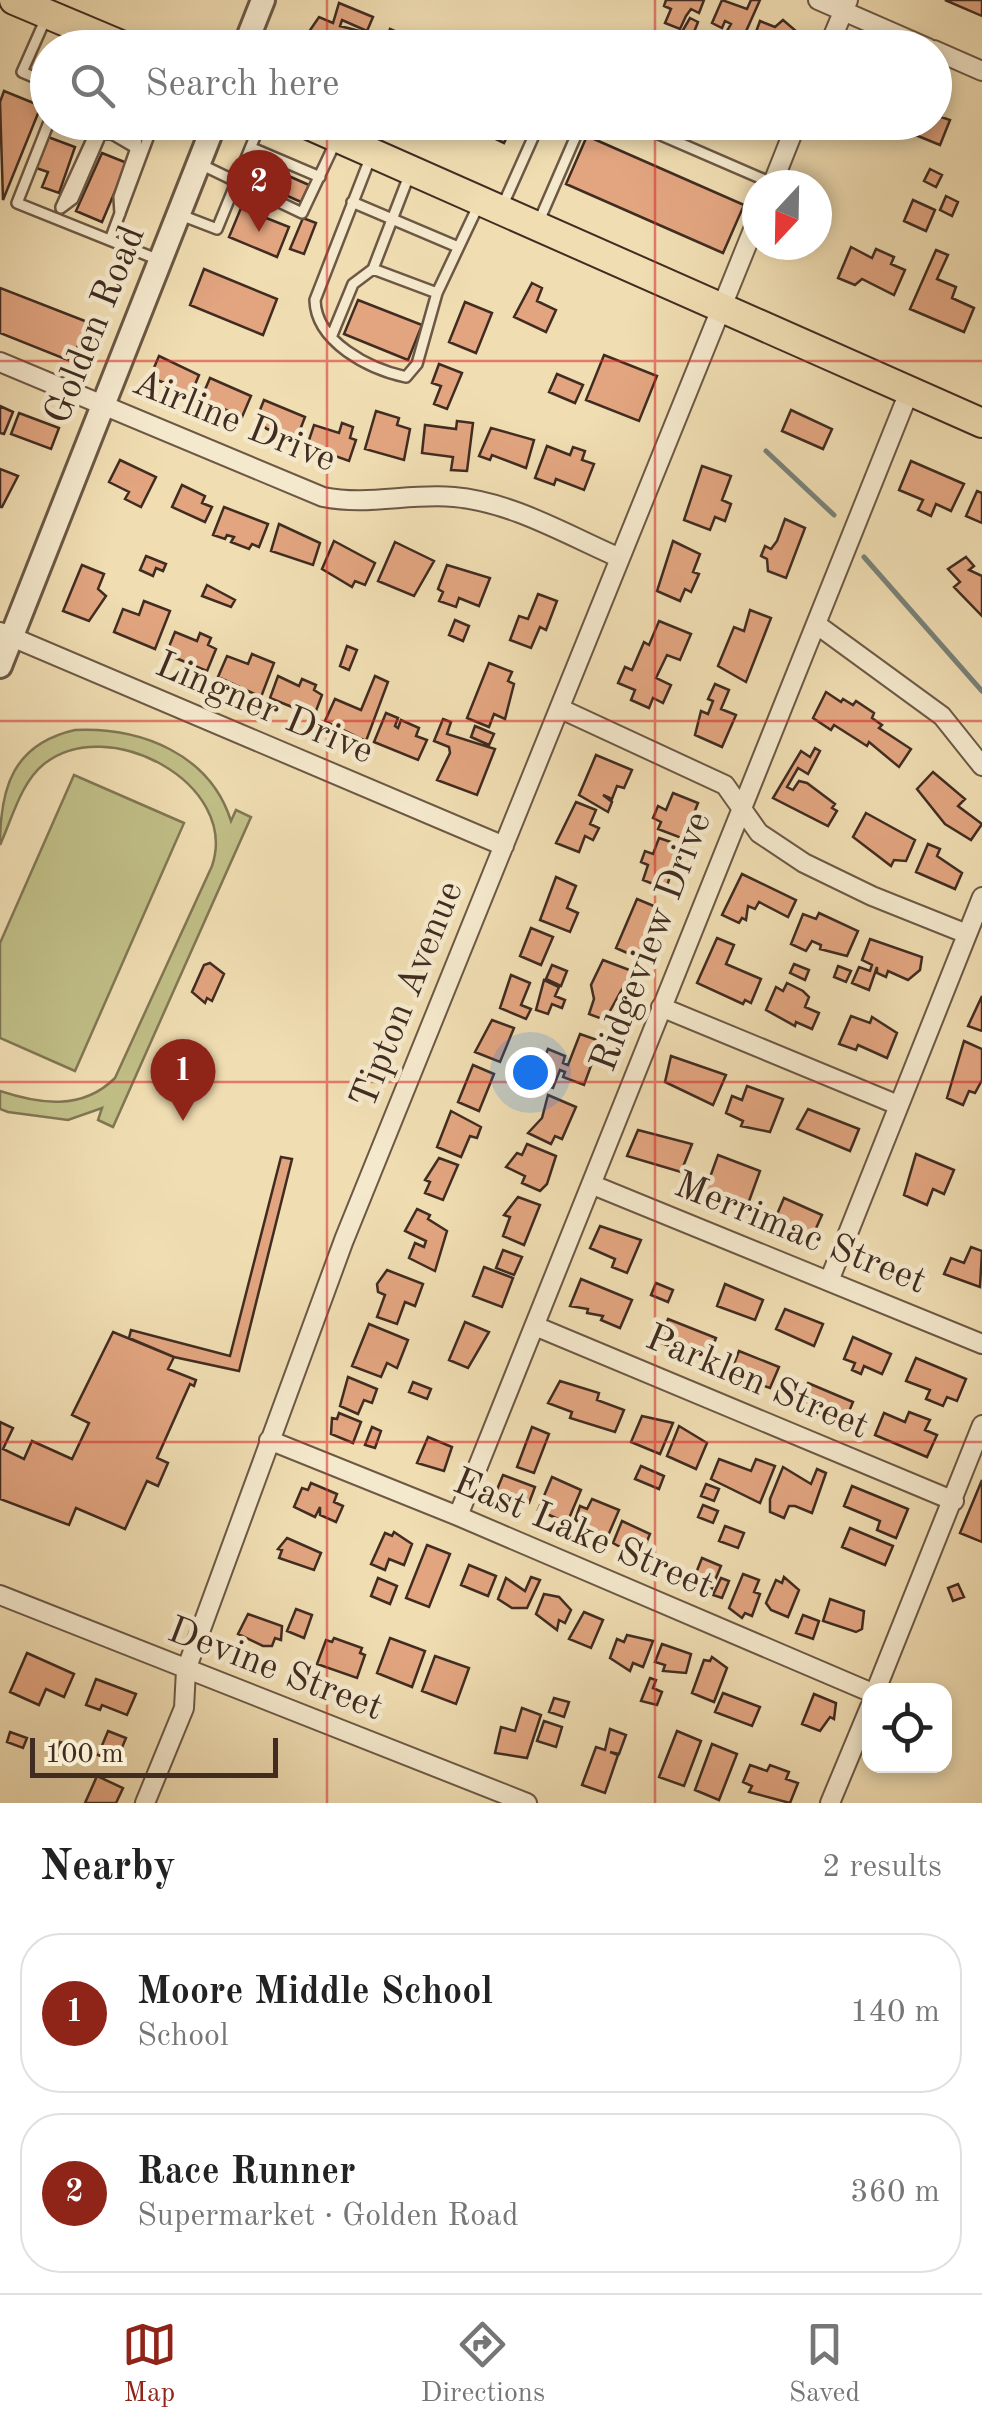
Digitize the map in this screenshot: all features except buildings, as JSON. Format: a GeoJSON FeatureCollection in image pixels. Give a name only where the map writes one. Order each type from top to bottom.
{"type":"FeatureCollection","features":[{"type":"Feature","properties":{"kind":"main road"},"geometry":{"type":"LineString","coordinates":[[14,0],[71,30]]}},
{"type":"Feature","properties":{"kind":"main road"},"geometry":{"type":"LineString","coordinates":[[342,140],[982,423]]}},
{"type":"Feature","properties":{"kind":"street"},"geometry":{"type":"LineString","coordinates":[[251,30],[263,0]]}},
{"type":"Feature","properties":{"kind":"street"},"geometry":{"type":"LineString","coordinates":[[818,0],[846,6],[893,30]]}},
{"type":"Feature","properties":{"kind":"street"},"geometry":{"type":"LineString","coordinates":[[836,30],[846,6]]}},
{"type":"Feature","properties":{"kind":"street"},"geometry":{"type":"LineString","coordinates":[[952,58],[982,70]]}},
{"type":"Feature","properties":{"kind":"street","name":"Golden Road"},"geometry":{"type":"LineString","coordinates":[[0,666],[5,635],[208,140]]}},
{"type":"Feature","properties":{"kind":"street"},"geometry":{"type":"LineString","coordinates":[[778,170],[790,140]]}},
{"type":"Feature","properties":{"kind":"street","name":"Tipton Avenue"},"geometry":{"type":"LineString","coordinates":[[145,1803],[184,1708],[186,1670],[344,1240],[742,256]]}},
{"type":"Feature","properties":{"kind":"street","name":"Airline Drive"},"geometry":{"type":"LineString","coordinates":[[0,362],[324,497],[370,502],[418,496],[470,500],[509,510],[620,558]]}},
{"type":"Feature","properties":{"kind":"street","name":"Ridgeview Drive"},"geometry":{"type":"LineString","coordinates":[[458,1516],[593,1185],[739,808],[910,392]]}},
{"type":"Feature","properties":{"kind":"street"},"geometry":{"type":"LineString","coordinates":[[816,624],[942,716],[982,766]]}},
{"type":"Feature","properties":{"kind":"street","name":"Lingner Drive"},"geometry":{"type":"LineString","coordinates":[[5,635],[504,846]]}},
{"type":"Feature","properties":{"kind":"street"},"geometry":{"type":"LineString","coordinates":[[561,709],[725,785],[759,833],[804,863],[872,896],[968,934]]}},
{"type":"Feature","properties":{"kind":"street"},"geometry":{"type":"LineString","coordinates":[[829,1281],[982,897]]}},
{"type":"Feature","properties":{"kind":"street"},"geometry":{"type":"LineString","coordinates":[[661,1007],[898,1106]]}},
{"type":"Feature","properties":{"kind":"street","name":"Merrimac Street"},"geometry":{"type":"LineString","coordinates":[[593,1185],[982,1344]]}},
{"type":"Feature","properties":{"kind":"street","name":"Parklen Street"},"geometry":{"type":"LineString","coordinates":[[535,1326],[954,1501]]}},
{"type":"Feature","properties":{"kind":"street"},"geometry":{"type":"LineString","coordinates":[[876,1683],[982,1425]]}},
{"type":"Feature","properties":{"kind":"street","name":"East Lake Street"},"geometry":{"type":"LineString","coordinates":[[269,1440],[862,1686]]}},
{"type":"Feature","properties":{"kind":"street","name":"Devine Street"},"geometry":{"type":"LineString","coordinates":[[0,1595],[527,1803]]}},
{"type":"Feature","properties":{"kind":"street"},"geometry":{"type":"LineString","coordinates":[[830,1803],[862,1726]]}},
{"type":"Feature","properties":{"kind":"lane"},"geometry":{"type":"LineString","coordinates":[[40,30],[47,14]]}},
{"type":"Feature","properties":{"kind":"lane"},"geometry":{"type":"LineString","coordinates":[[30,53],[22,72],[30,75]]}},
{"type":"Feature","properties":{"kind":"lane"},"geometry":{"type":"LineString","coordinates":[[42,140],[16,203],[59,214],[160,260]]}},
{"type":"Feature","properties":{"kind":"lane"},"geometry":{"type":"LineString","coordinates":[[59,214],[92,140]]}},
{"type":"Feature","properties":{"kind":"lane"},"geometry":{"type":"LineString","coordinates":[[59,214],[73,199],[98,140]]}},
{"type":"Feature","properties":{"kind":"lane"},"geometry":{"type":"LineString","coordinates":[[120,214],[119,197],[136,148],[122,140]]}},
{"type":"Feature","properties":{"kind":"lane"},"geometry":{"type":"LineString","coordinates":[[110,240],[147,140]]}},
{"type":"Feature","properties":{"kind":"lane"},"geometry":{"type":"LineString","coordinates":[[178,214],[217,229],[255,140]]}},
{"type":"Feature","properties":{"kind":"lane"},"geometry":{"type":"LineString","coordinates":[[199,163],[235,184],[285,200],[302,213],[337,140]]}},
{"type":"Feature","properties":{"kind":"lane"},"geometry":{"type":"LineString","coordinates":[[372,154],[314,300],[319,324],[344,350],[406,377],[417,364],[437,293],[458,247],[490,206],[529,140]]}},
{"type":"Feature","properties":{"kind":"lane"},"geometry":{"type":"LineString","coordinates":[[537,226],[574,140]]}},
{"type":"Feature","properties":{"kind":"lane"},"geometry":{"type":"LineString","coordinates":[[672,140],[742,171]]}},
{"type":"Feature","properties":{"kind":"lane"},"geometry":{"type":"LineString","coordinates":[[252,148],[276,165],[320,177]]}},
{"type":"Feature","properties":{"kind":"lane"},"geometry":{"type":"LineString","coordinates":[[332,335],[353,284],[374,268],[410,170]]}},
{"type":"Feature","properties":{"kind":"lane"},"geometry":{"type":"LineString","coordinates":[[352,202],[458,247]]}},
{"type":"Feature","properties":{"kind":"lane"},"geometry":{"type":"LineString","coordinates":[[374,268],[437,293]]}},
{"type":"Feature","properties":{"kind":"shaded area"},"geometry":{"type":"Polygon","coordinates":[[[75,730],[124,734],[170,749],[207,778],[231,821],[236,810],[251,817],[113,1127],[98,1120],[102,1108],[68,1120],[8,1112],[0,1109],[0,1091],[60,1102],[89,1096],[115,1078],[212,866],[215,836],[206,808],[188,784],[162,765],[132,752],[101,747],[70,750],[44,764],[23,791],[0,845],[3,805],[14,771],[37,746],[75,730]]]}},
{"type":"Feature","properties":{"kind":"shaded area"},"geometry":{"type":"Polygon","coordinates":[[[74,775],[184,823],[75,1071],[0,1038],[0,943],[74,775]]]}},
{"type":"Feature","properties":{"kind":"waterway"},"geometry":{"type":"LineString","coordinates":[[766,451],[834,515]]}},
{"type":"Feature","properties":{"kind":"waterway"},"geometry":{"type":"LineString","coordinates":[[864,557],[982,691]]}},
{"type":"Feature","properties":{"kind":"place","name":"Race Runner"},"geometry":{"type":"Point","coordinates":[259,232]}},
{"type":"Feature","properties":{"kind":"place","name":"Moore Middle School"},"geometry":{"type":"Point","coordinates":[183,1121]}}]}
